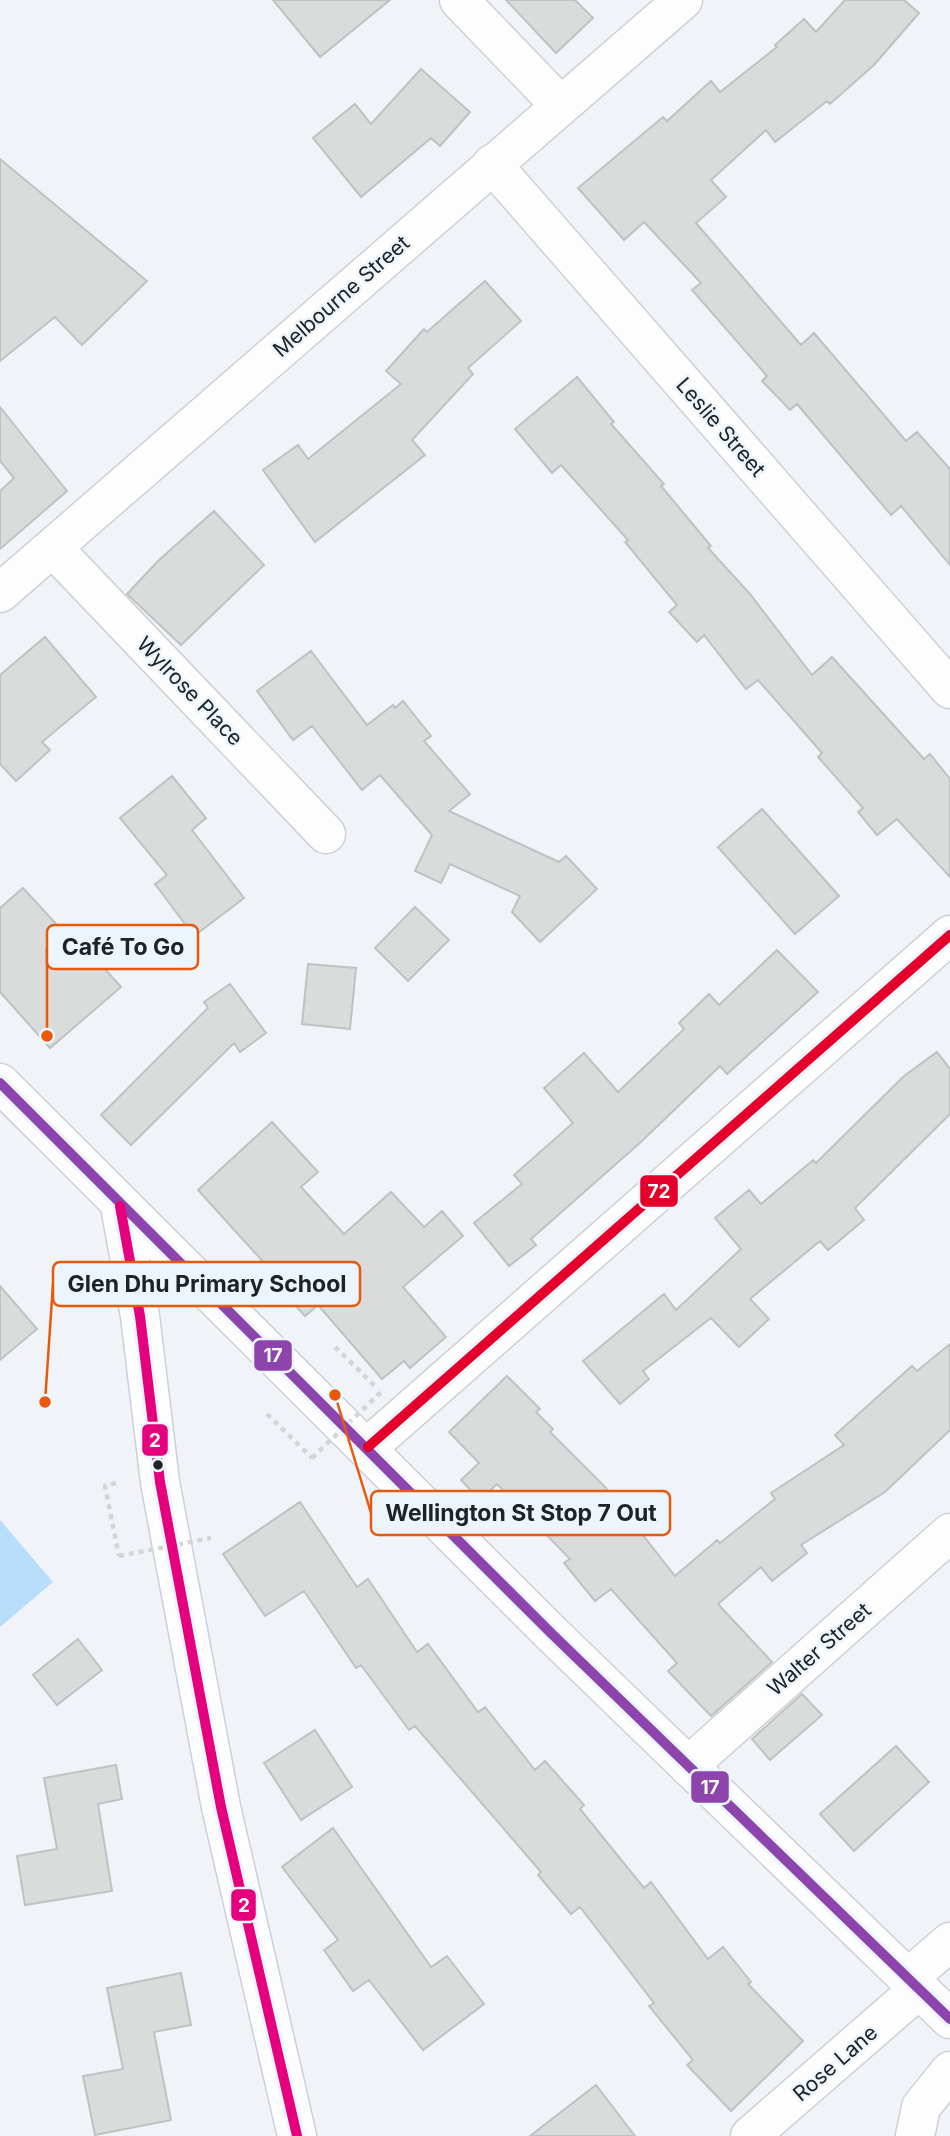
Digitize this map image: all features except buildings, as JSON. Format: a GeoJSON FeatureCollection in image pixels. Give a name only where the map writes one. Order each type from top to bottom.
{"type":"FeatureCollection","features":[{"type":"Feature","properties":{"kind":"street"},"geometry":{"type":"LineString","coordinates":[[459,0],[560,105]]}},
{"type":"Feature","properties":{"kind":"street","name":"Melbourne Street"},"geometry":{"type":"LineString","coordinates":[[0,593],[683,0]]}},
{"type":"Feature","properties":{"kind":"street","name":"Leslie Street"},"geometry":{"type":"LineString","coordinates":[[492,164],[950,690]]}},
{"type":"Feature","properties":{"kind":"street","name":"Wylrose Place"},"geometry":{"type":"LineString","coordinates":[[53,548],[326,834]]}},
{"type":"Feature","properties":{"kind":"street"},"geometry":{"type":"LineString","coordinates":[[368,1447],[950,935]]}},
{"type":"Feature","properties":{"kind":"street"},"geometry":{"type":"LineString","coordinates":[[0,1083],[120,1206],[368,1447],[552,1634],[950,2019]]}},
{"type":"Feature","properties":{"kind":"street"},"geometry":{"type":"LineString","coordinates":[[120,1206],[140,1316],[160,1482],[218,1793],[297,2136]]}},
{"type":"Feature","properties":{"kind":"street","name":"Walter Street"},"geometry":{"type":"LineString","coordinates":[[688,1766],[950,1533]]}},
{"type":"Feature","properties":{"kind":"street","name":"Rose Lane"},"geometry":{"type":"LineString","coordinates":[[750,2136],[913,1985],[950,1942]]}},
{"type":"Feature","properties":{"kind":"street"},"geometry":{"type":"LineString","coordinates":[[915,2136],[922,2107],[950,2071]]}},
{"type":"Feature","properties":{"kind":"path"},"geometry":{"type":"LineString","coordinates":[[267,1414],[312,1458],[381,1392],[335,1347]]}},
{"type":"Feature","properties":{"kind":"path"},"geometry":{"type":"LineString","coordinates":[[116,1483],[105,1486],[119,1556],[211,1538]]}},
{"type":"Feature","properties":{"kind":"shaded area"},"geometry":{"type":"Polygon","coordinates":[[[0,1520],[53,1582],[0,1627],[0,1520]]]}},
{"type":"Feature","properties":{"kind":"transit line","name":"72"},"geometry":{"type":"LineString","coordinates":[[368,1447],[950,935]]}},
{"type":"Feature","properties":{"kind":"transit line","name":"17"},"geometry":{"type":"LineString","coordinates":[[0,1083],[552,1634],[950,2019]]}},
{"type":"Feature","properties":{"kind":"transit line","name":"2"},"geometry":{"type":"LineString","coordinates":[[120,1206],[140,1316],[160,1482],[221,1807],[297,2136]]}},
{"type":"Feature","properties":{"kind":"place","name":"Café To Go"},"geometry":{"type":"Point","coordinates":[47,1036]}},
{"type":"Feature","properties":{"kind":"place","name":"Wellington St Stop 7 Out"},"geometry":{"type":"Point","coordinates":[335,1395]}},
{"type":"Feature","properties":{"kind":"place","name":"Glen Dhu Primary School"},"geometry":{"type":"Point","coordinates":[45,1402]}}]}
